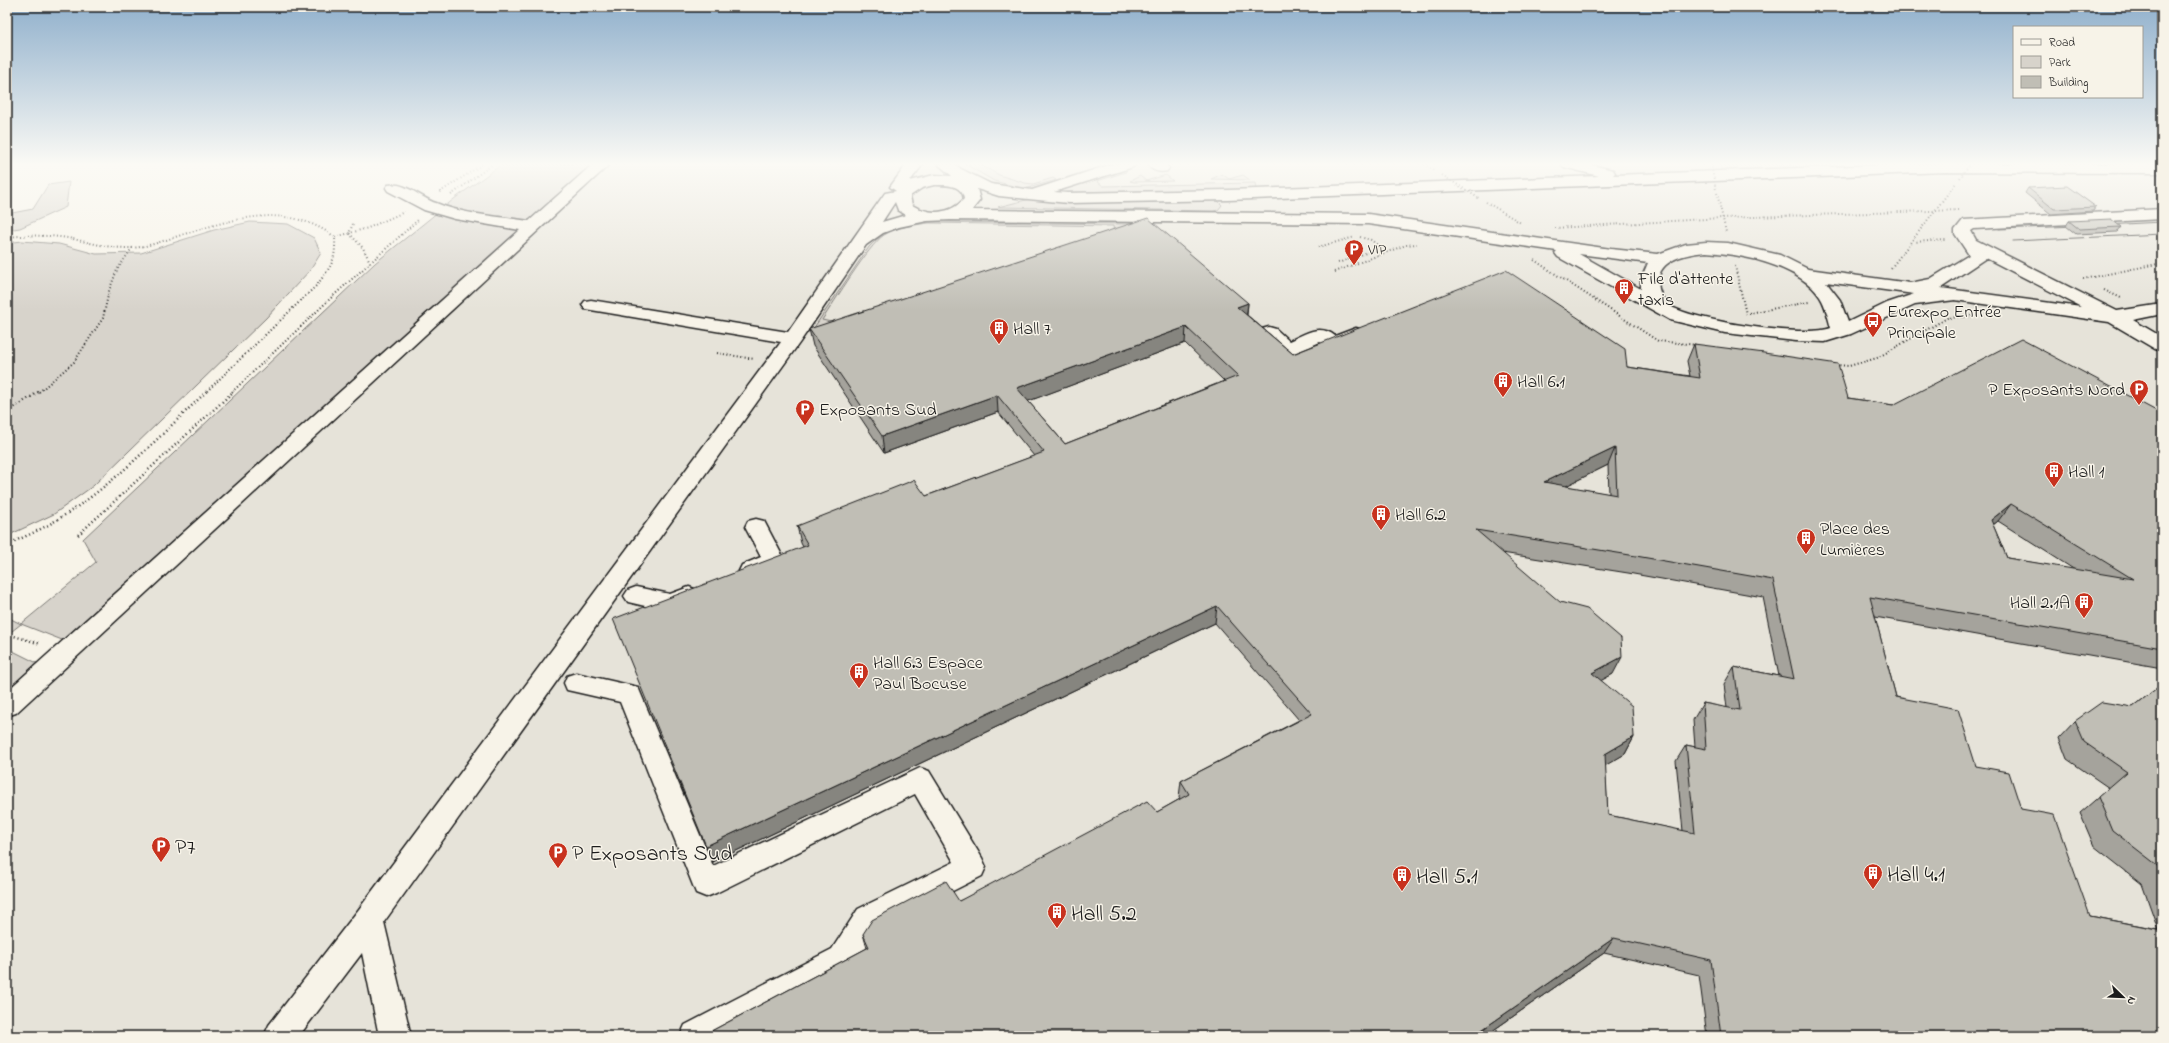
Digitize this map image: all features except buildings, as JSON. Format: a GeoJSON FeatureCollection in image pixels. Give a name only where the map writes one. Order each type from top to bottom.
{"type":"FeatureCollection","features":[{"type":"Feature","properties":{"kind":"lane"},"geometry":{"type":"LineString","coordinates":[[450,213],[533,227]]}},
{"type":"Feature","properties":{"kind":"lane"},"geometry":{"type":"LineString","coordinates":[[7,706],[549,213]]}},
{"type":"Feature","properties":{"kind":"lane"},"geometry":{"type":"LineString","coordinates":[[280,1036],[369,919],[793,338],[844,264],[884,213]]}},
{"type":"Feature","properties":{"kind":"lane"},"geometry":{"type":"LineString","coordinates":[[916,213],[927,216]]}},
{"type":"Feature","properties":{"kind":"lane"},"geometry":{"type":"LineString","coordinates":[[946,215],[951,213]]}},
{"type":"Feature","properties":{"kind":"lane"},"geometry":{"type":"LineString","coordinates":[[989,213],[1001,217]]}},
{"type":"Feature","properties":{"kind":"lane"},"geometry":{"type":"LineString","coordinates":[[1230,213],[1231,217]]}},
{"type":"Feature","properties":{"kind":"lane"},"geometry":{"type":"LineString","coordinates":[[1877,285],[1914,287],[1935,284],[1978,257],[1971,244],[1963,234],[1964,230],[1969,224],[1982,222],[2162,214]]}},
{"type":"Feature","properties":{"kind":"lane"},"geometry":{"type":"LineString","coordinates":[[844,264],[875,231],[894,222],[927,216],[946,215],[1001,217],[1231,217],[1368,219],[1466,232],[1547,246],[1661,259]]}},
{"type":"Feature","properties":{"kind":"lane"},"geometry":{"type":"LineString","coordinates":[[1971,244],[2114,317],[2162,345]]}},
{"type":"Feature","properties":{"kind":"lane"},"geometry":{"type":"LineString","coordinates":[[1547,246],[1576,259],[1680,318],[1693,322],[1749,330],[1811,337],[1824,336],[1840,331],[1902,303],[1954,296]]}},
{"type":"Feature","properties":{"kind":"lane"},"geometry":{"type":"LineString","coordinates":[[1660,307],[1652,296],[1649,279],[1650,272],[1661,259],[1679,251],[1704,247],[1731,249],[1777,260],[1806,274],[1825,291],[1829,298],[1840,331]]}},
{"type":"Feature","properties":{"kind":"lane"},"geometry":{"type":"LineString","coordinates":[[1806,274],[1954,296],[2114,317],[2156,310]]}},
{"type":"Feature","properties":{"kind":"lane"},"geometry":{"type":"LineString","coordinates":[[591,305],[793,338]]}},
{"type":"Feature","properties":{"kind":"lane"},"geometry":{"type":"LineString","coordinates":[[1269,333],[1287,349],[1322,334],[1333,343],[1369,329]]}},
{"type":"Feature","properties":{"kind":"lane"},"geometry":{"type":"LineString","coordinates":[[730,579],[774,561],[756,527]]}},
{"type":"Feature","properties":{"kind":"lane"},"geometry":{"type":"LineString","coordinates":[[636,596],[671,603],[708,588]]}},
{"type":"Feature","properties":{"kind":"lane"},"geometry":{"type":"LineString","coordinates":[[576,683],[629,694],[706,884],[920,779],[972,867],[868,919],[843,959],[696,1036]]}},
{"type":"Feature","properties":{"kind":"lane"},"geometry":{"type":"LineString","coordinates":[[369,919],[390,1034]]}},
{"type":"Feature","properties":{"kind":"path"},"geometry":{"type":"LineString","coordinates":[[78,535],[123,495],[370,262],[428,213]]}},
{"type":"Feature","properties":{"kind":"path"},"geometry":{"type":"LineString","coordinates":[[1504,213],[1525,225]]}},
{"type":"Feature","properties":{"kind":"path"},"geometry":{"type":"LineString","coordinates":[[1721,213],[1731,249],[1749,330]]}},
{"type":"Feature","properties":{"kind":"path"},"geometry":{"type":"LineString","coordinates":[[1547,228],[1722,218],[1865,213]]}},
{"type":"Feature","properties":{"kind":"path"},"geometry":{"type":"LineString","coordinates":[[1877,285],[1935,213]]}},
{"type":"Feature","properties":{"kind":"path"},"geometry":{"type":"LineString","coordinates":[[7,238],[24,235],[59,237],[97,245],[133,247],[148,246],[180,235],[247,218],[266,216],[288,217],[326,228],[335,237],[336,254],[331,266],[300,302],[125,470],[89,500],[59,520],[26,537],[7,544]]}},
{"type":"Feature","properties":{"kind":"path"},"geometry":{"type":"LineString","coordinates":[[353,224],[349,233],[362,248],[370,262]]}},
{"type":"Feature","properties":{"kind":"path"},"geometry":{"type":"LineString","coordinates":[[1318,247],[1343,239],[1360,237],[1371,240],[1387,252]]}},
{"type":"Feature","properties":{"kind":"path"},"geometry":{"type":"LineString","coordinates":[[1334,272],[1406,245],[1422,243]]}},
{"type":"Feature","properties":{"kind":"path"},"geometry":{"type":"LineString","coordinates":[[7,412],[38,392],[74,362],[103,318],[109,291],[117,270],[133,247]]}},
{"type":"Feature","properties":{"kind":"path"},"geometry":{"type":"LineString","coordinates":[[1338,262],[1381,248]]}},
{"type":"Feature","properties":{"kind":"path"},"geometry":{"type":"LineString","coordinates":[[2089,282],[2083,279],[2162,262]]}},
{"type":"Feature","properties":{"kind":"path"},"geometry":{"type":"LineString","coordinates":[[2103,289],[2156,310]]}},
{"type":"Feature","properties":{"kind":"path"},"geometry":{"type":"LineString","coordinates":[[717,353],[774,363]]}},
{"type":"Feature","properties":{"kind":"path"},"geometry":{"type":"LineString","coordinates":[[7,634],[45,645],[64,654]]}},
{"type":"Feature","properties":{"kind":"shaded area"},"geometry":{"type":"Polygon","coordinates":[[[540,213],[2162,213],[2162,1036],[7,1036],[7,690],[540,213]]]}},
{"type":"Feature","properties":{"kind":"green space"},"geometry":{"type":"Polygon","coordinates":[[[54,213],[20,228],[7,230],[7,214],[54,213]]]}},
{"type":"Feature","properties":{"kind":"green space"},"geometry":{"type":"Polygon","coordinates":[[[437,213],[540,213],[62,640],[21,624],[96,562],[83,539],[375,263],[437,213]]]}},
{"type":"Feature","properties":{"kind":"green space"},"geometry":{"type":"Polygon","coordinates":[[[250,222],[288,224],[314,238],[321,253],[311,269],[266,318],[93,486],[54,514],[7,536],[7,243],[22,241],[59,244],[96,254],[141,253],[214,230],[250,222]]]}},
{"type":"Feature","properties":{"kind":"green space"},"geometry":{"type":"Polygon","coordinates":[[[941,222],[1130,224],[1114,233],[1113,226],[929,223],[894,230],[884,235],[869,250],[822,320],[836,323],[813,329],[869,247],[876,240],[884,234],[893,230],[911,224],[941,222]]]}},
{"type":"Feature","properties":{"kind":"green space"},"geometry":{"type":"Polygon","coordinates":[[[7,617],[21,624],[7,635],[7,617]]]}},
{"type":"Feature","properties":{"kind":"green space"},"geometry":{"type":"Polygon","coordinates":[[[7,648],[37,663],[7,690],[7,648]]]}},
{"type":"Feature","properties":{"kind":"tram line"},"geometry":{"type":"LineString","coordinates":[[2106,225],[2162,222]]}},
{"type":"Feature","properties":{"kind":"tram line"},"geometry":{"type":"LineString","coordinates":[[1999,229],[2078,226]]}},
{"type":"Feature","properties":{"kind":"tram line"},"geometry":{"type":"LineString","coordinates":[[2013,241],[2162,234]]}},
{"type":"Feature","properties":{"kind":"place","name":"VIP"},"geometry":{"type":"Point","coordinates":[1354,266]}},
{"type":"Feature","properties":{"kind":"place","name":"File d'attente taxis"},"geometry":{"type":"Point","coordinates":[1624,305]}},
{"type":"Feature","properties":{"kind":"place","name":"Eurexpo Entrée Principale"},"geometry":{"type":"Point","coordinates":[1873,338]}},
{"type":"Feature","properties":{"kind":"place","name":"Hall 7"},"geometry":{"type":"Point","coordinates":[999,345]}},
{"type":"Feature","properties":{"kind":"place","name":"Hall 6.1"},"geometry":{"type":"Point","coordinates":[1503,398]}},
{"type":"Feature","properties":{"kind":"place","name":"P Exposants Nord"},"geometry":{"type":"Point","coordinates":[2139,406]}},
{"type":"Feature","properties":{"kind":"place","name":"Exposants Sud"},"geometry":{"type":"Point","coordinates":[805,426]}},
{"type":"Feature","properties":{"kind":"place","name":"Hall 1"},"geometry":{"type":"Point","coordinates":[2054,488]}},
{"type":"Feature","properties":{"kind":"place","name":"Hall 6.2"},"geometry":{"type":"Point","coordinates":[1381,531]}},
{"type":"Feature","properties":{"kind":"place","name":"Place des Lumières"},"geometry":{"type":"Point","coordinates":[1806,555]}},
{"type":"Feature","properties":{"kind":"place","name":"Hall 2.1A"},"geometry":{"type":"Point","coordinates":[2084,619]}},
{"type":"Feature","properties":{"kind":"place","name":"Hall 6.3 Espace Paul Bocuse"},"geometry":{"type":"Point","coordinates":[859,689]}},
{"type":"Feature","properties":{"kind":"place","name":"P7"},"geometry":{"type":"Point","coordinates":[161,863]}},
{"type":"Feature","properties":{"kind":"place","name":"P Exposants Sud"},"geometry":{"type":"Point","coordinates":[558,869]}},
{"type":"Feature","properties":{"kind":"place","name":"Hall 4.1"},"geometry":{"type":"Point","coordinates":[1873,890]}},
{"type":"Feature","properties":{"kind":"place","name":"Hall 5.1"},"geometry":{"type":"Point","coordinates":[1402,892]}},
{"type":"Feature","properties":{"kind":"place","name":"Hall 5.2"},"geometry":{"type":"Point","coordinates":[1057,929]}}]}
